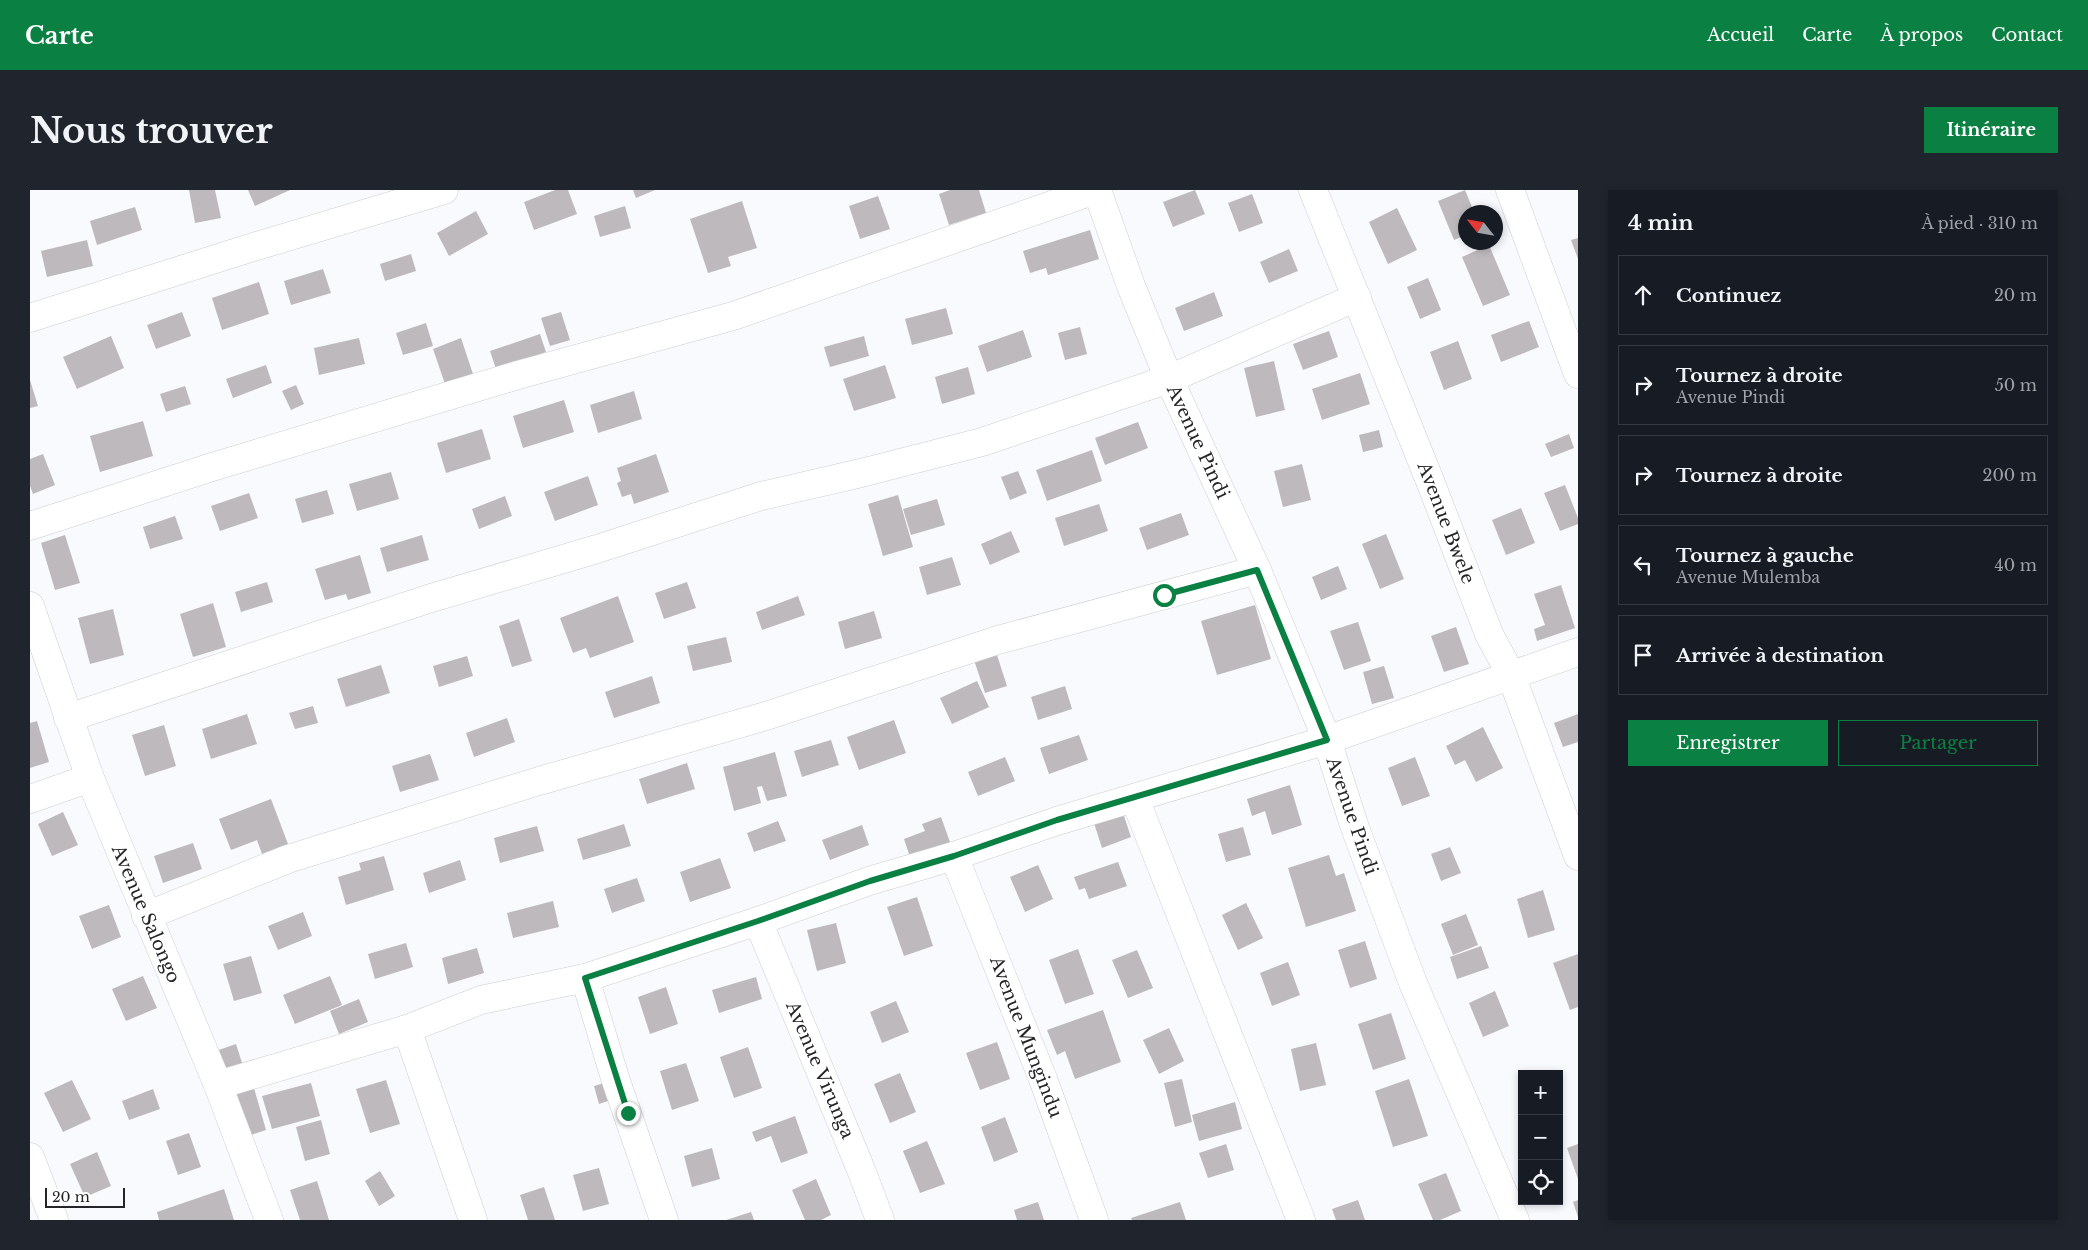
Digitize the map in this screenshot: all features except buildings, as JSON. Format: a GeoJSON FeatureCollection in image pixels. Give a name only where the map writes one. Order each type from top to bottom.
{"type":"FeatureCollection","features":[{"type":"Feature","properties":{"kind":"street"},"geometry":{"type":"LineString","coordinates":[[30,318],[250,248],[444,190]]}},
{"type":"Feature","properties":{"kind":"street"},"geometry":{"type":"LineString","coordinates":[[30,526],[212,467],[518,374],[733,316],[1096,190]]}},
{"type":"Feature","properties":{"kind":"street","name":"Avenue Pindi"},"geometry":{"type":"LineString","coordinates":[[1096,190],[1131,286],[1169,379],[1257,570],[1327,740],[1354,825],[1412,983],[1515,1220]]}},
{"type":"Feature","properties":{"kind":"street","name":"Avenue Bwele"},"geometry":{"type":"LineString","coordinates":[[1313,190],[1430,481],[1489,634],[1511,675],[1578,856]]}},
{"type":"Feature","properties":{"kind":"street"},"geometry":{"type":"LineString","coordinates":[[1510,190],[1578,374]]}},
{"type":"Feature","properties":{"kind":"street"},"geometry":{"type":"LineString","coordinates":[[68,718],[428,599],[597,549],[761,496],[982,442],[1169,379],[1357,297]]}},
{"type":"Feature","properties":{"kind":"street"},"geometry":{"type":"LineString","coordinates":[[146,916],[288,858],[539,781],[766,716],[998,640],[1257,570]]}},
{"type":"Feature","properties":{"kind":"street","name":"Avenue Salongo"},"geometry":{"type":"LineString","coordinates":[[30,606],[90,778],[218,1085],[269,1220]]}},
{"type":"Feature","properties":{"kind":"street"},"geometry":{"type":"LineString","coordinates":[[218,1085],[406,1030],[481,1000],[585,978],[758,921],[870,881],[954,856],[1057,820],[1134,799],[1327,740],[1578,652]]}},
{"type":"Feature","properties":{"kind":"street"},"geometry":{"type":"LineString","coordinates":[[30,799],[90,778]]}},
{"type":"Feature","properties":{"kind":"street"},"geometry":{"type":"LineString","coordinates":[[1134,799],[1301,1220]]}},
{"type":"Feature","properties":{"kind":"street","name":"Avenue Mungindu"},"geometry":{"type":"LineString","coordinates":[[954,856],[1043,1079],[1094,1220]]}},
{"type":"Feature","properties":{"kind":"street","name":"Avenue Virunga"},"geometry":{"type":"LineString","coordinates":[[758,921],[880,1220]]}},
{"type":"Feature","properties":{"kind":"street"},"geometry":{"type":"LineString","coordinates":[[585,978],[616,1078],[664,1220]]}},
{"type":"Feature","properties":{"kind":"street"},"geometry":{"type":"LineString","coordinates":[[406,1030],[473,1220]]}},
{"type":"Feature","properties":{"kind":"street"},"geometry":{"type":"LineString","coordinates":[[30,1157],[54,1220]]}},
{"type":"Feature","properties":{"kind":"route"},"geometry":{"type":"LineString","coordinates":[[628,1113],[585,978],[758,921],[870,881],[954,856],[1057,820],[1134,799],[1327,740],[1257,570],[1164,595]]}}]}
